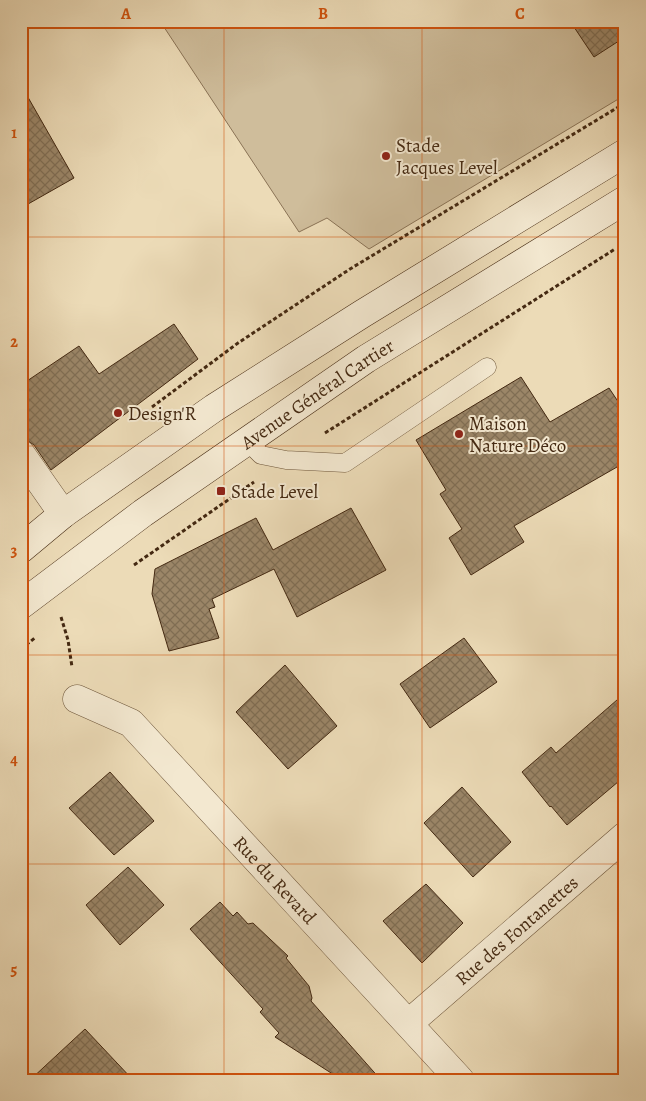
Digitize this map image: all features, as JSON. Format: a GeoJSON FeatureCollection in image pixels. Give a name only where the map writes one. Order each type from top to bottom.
{"type":"FeatureCollection","features":[{"type":"Feature","properties":{"kind":"main road"},"geometry":{"type":"LineString","coordinates":[[21,549],[63,514],[214,408],[362,314],[625,153]]}},
{"type":"Feature","properties":{"kind":"main road","name":"Avenue Général Cartier"},"geometry":{"type":"LineString","coordinates":[[21,606],[143,513],[366,359],[625,200]]}},
{"type":"Feature","properties":{"kind":"main road"},"geometry":{"type":"LineString","coordinates":[[21,454],[63,514]]}},
{"type":"Feature","properties":{"kind":"main road","name":"Rue du Revard"},"geometry":{"type":"LineString","coordinates":[[76,699],[131,723],[460,1080]]}},
{"type":"Feature","properties":{"kind":"main road","name":"Rue des Fontanettes"},"geometry":{"type":"LineString","coordinates":[[409,1023],[625,836]]}},
{"type":"Feature","properties":{"kind":"lane"},"geometry":{"type":"LineString","coordinates":[[247,441],[261,455],[286,460],[345,463],[487,367]]}},
{"type":"Feature","properties":{"kind":"path"},"geometry":{"type":"LineString","coordinates":[[145,413],[238,343],[350,269],[625,103]]}},
{"type":"Feature","properties":{"kind":"path"},"geometry":{"type":"LineString","coordinates":[[60,616],[68,640],[76,699]]}},
{"type":"Feature","properties":{"kind":"shaded area","name":"Stade Jacques Level"},"geometry":{"type":"Polygon","coordinates":[[[160,21],[625,21],[625,95],[369,249],[327,218],[299,232],[160,21]]]}},
{"type":"Feature","properties":{"kind":"building"},"geometry":{"type":"Polygon","coordinates":[[[570,21],[625,21],[625,37],[594,57],[570,21]]]}},
{"type":"Feature","properties":{"kind":"building"},"geometry":{"type":"Polygon","coordinates":[[[21,85],[74,178],[21,208],[21,85]]]}},
{"type":"Feature","properties":{"kind":"building"},"geometry":{"type":"Polygon","coordinates":[[[174,324],[198,359],[51,470],[34,445],[21,434],[21,385],[79,346],[99,374],[174,324]]]}},
{"type":"Feature","properties":{"kind":"building"},"geometry":{"type":"Polygon","coordinates":[[[521,377],[550,422],[609,388],[625,412],[625,419],[622,421],[624,463],[514,526],[524,542],[471,575],[449,538],[462,529],[440,494],[446,490],[416,440],[521,377]]]}},
{"type":"Feature","properties":{"kind":"building"},"geometry":{"type":"Polygon","coordinates":[[[351,508],[386,570],[297,617],[274,569],[212,599],[215,607],[209,609],[219,638],[169,651],[152,594],[155,569],[256,518],[273,550],[351,508]]]}},
{"type":"Feature","properties":{"kind":"building"},"geometry":{"type":"Polygon","coordinates":[[[464,638],[497,682],[430,728],[400,684],[464,638]]]}},
{"type":"Feature","properties":{"kind":"building"},"geometry":{"type":"Polygon","coordinates":[[[285,665],[337,726],[288,769],[236,712],[285,665]]]}},
{"type":"Feature","properties":{"kind":"building"},"geometry":{"type":"Polygon","coordinates":[[[625,693],[625,776],[567,825],[522,772],[551,747],[556,753],[625,693]]]}},
{"type":"Feature","properties":{"kind":"building"},"geometry":{"type":"Polygon","coordinates":[[[110,772],[154,821],[114,855],[69,808],[110,772]]]}},
{"type":"Feature","properties":{"kind":"building"},"geometry":{"type":"Polygon","coordinates":[[[462,787],[511,842],[473,877],[424,823],[462,787]]]}},
{"type":"Feature","properties":{"kind":"building"},"geometry":{"type":"Polygon","coordinates":[[[128,867],[164,905],[120,945],[86,905],[128,867]]]}},
{"type":"Feature","properties":{"kind":"building"},"geometry":{"type":"Polygon","coordinates":[[[426,884],[463,923],[422,963],[383,921],[426,884]]]}},
{"type":"Feature","properties":{"kind":"building"},"geometry":{"type":"Polygon","coordinates":[[[220,902],[233,916],[237,912],[248,924],[253,923],[288,956],[286,958],[309,986],[311,1001],[381,1080],[342,1080],[275,1037],[279,1033],[260,1012],[263,1009],[190,929],[220,902]]]}},
{"type":"Feature","properties":{"kind":"building"},"geometry":{"type":"Polygon","coordinates":[[[85,1029],[133,1080],[30,1080],[85,1029]]]}},
{"type":"Feature","properties":{"kind":"place","name":"Stade Jacques Level"},"geometry":{"type":"Point","coordinates":[386,156]}},
{"type":"Feature","properties":{"kind":"place","name":"Design'R"},"geometry":{"type":"Point","coordinates":[118,413]}},
{"type":"Feature","properties":{"kind":"place","name":"Maison Nature Déco"},"geometry":{"type":"Point","coordinates":[459,434]}},
{"type":"Feature","properties":{"kind":"place","name":"Stade Level"},"geometry":{"type":"Point","coordinates":[221,491]}}]}
